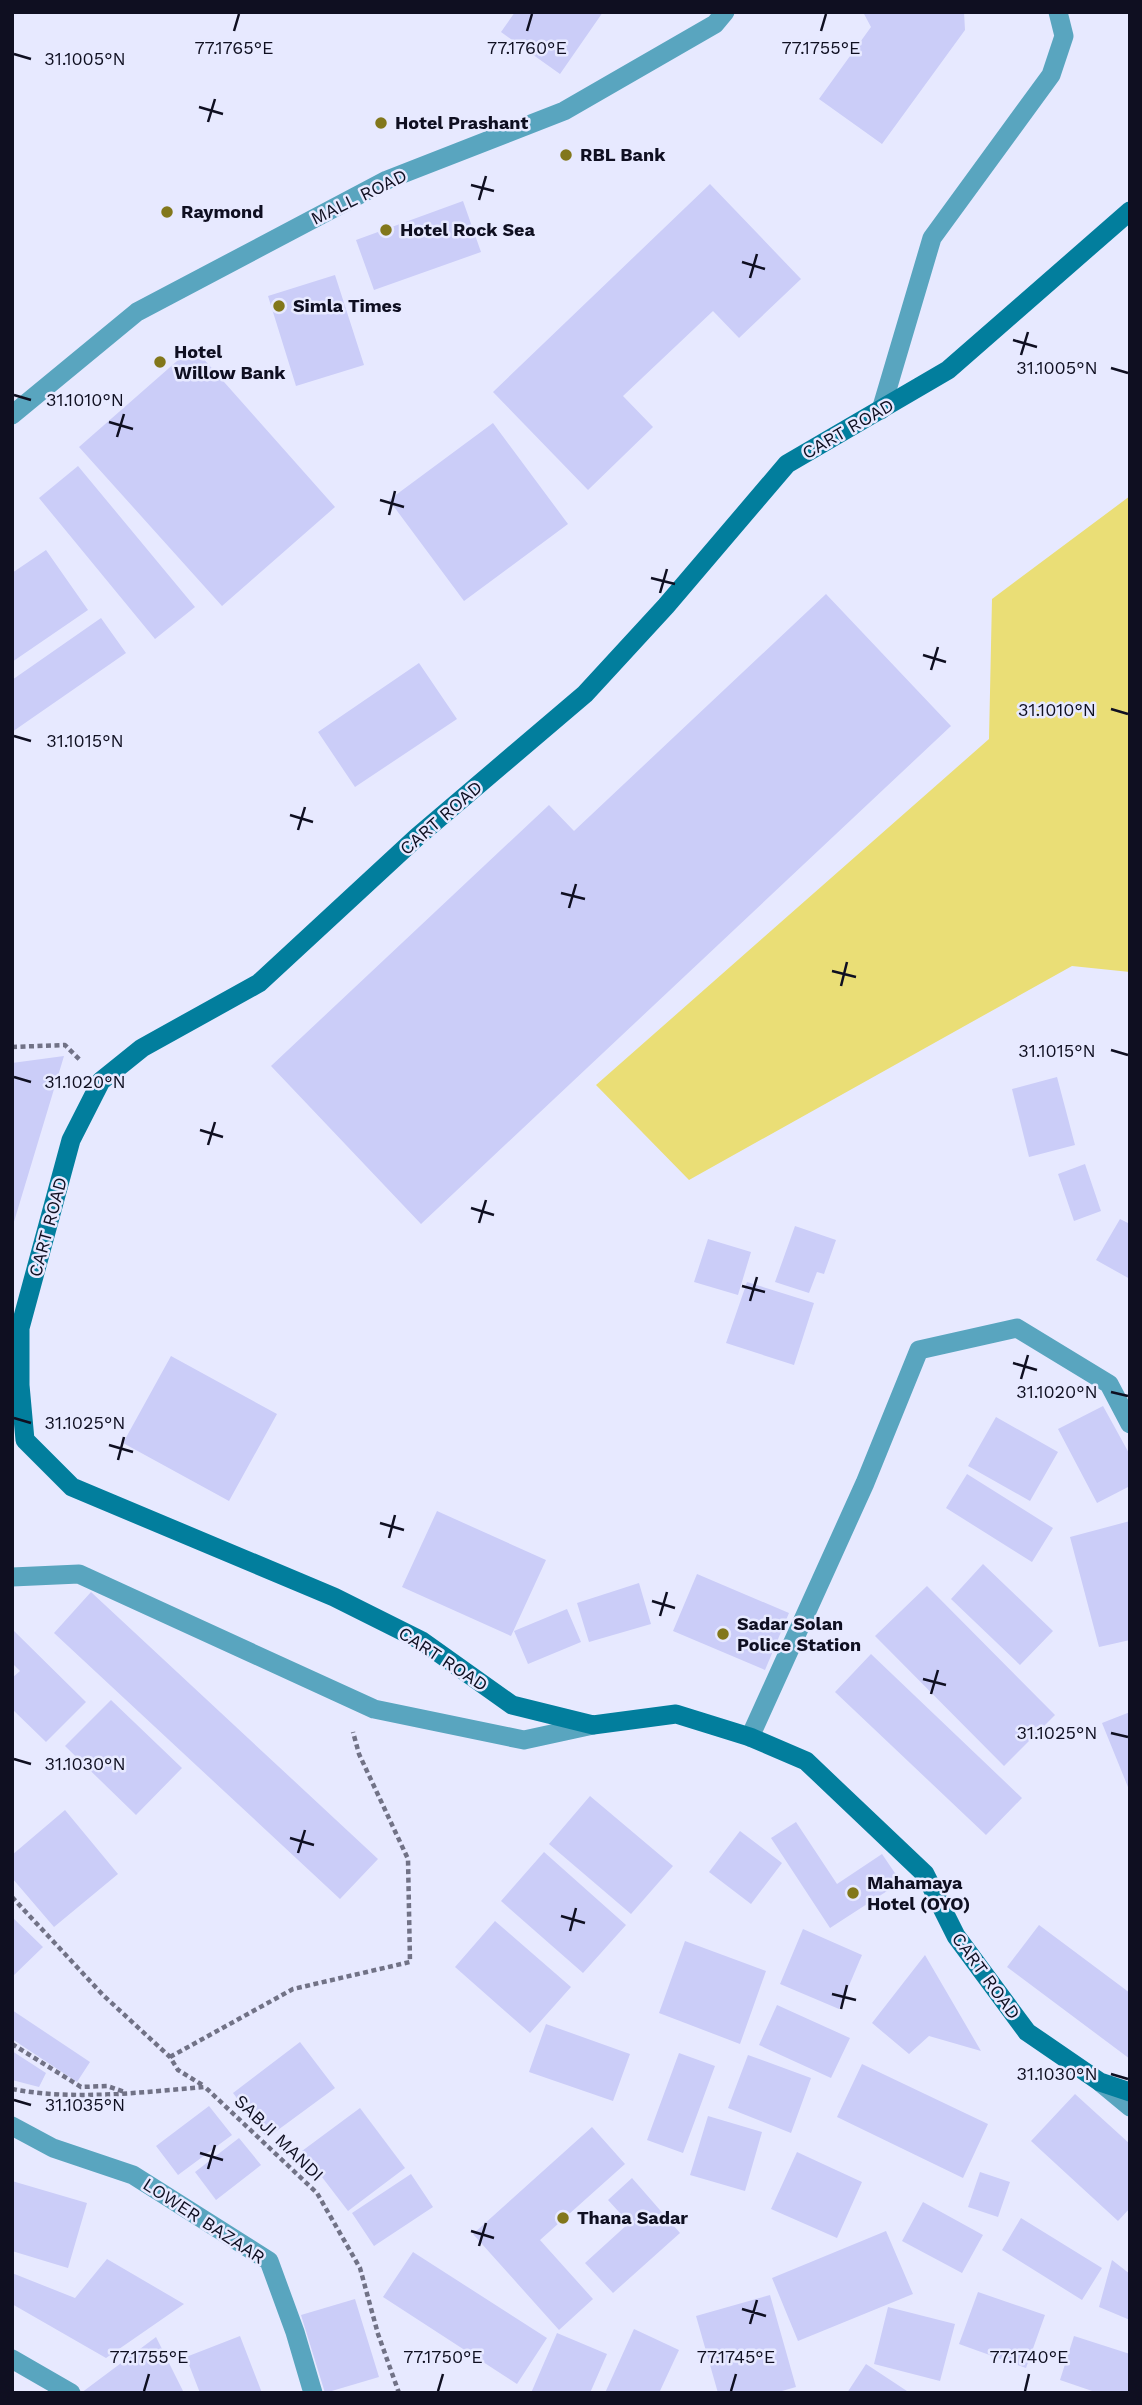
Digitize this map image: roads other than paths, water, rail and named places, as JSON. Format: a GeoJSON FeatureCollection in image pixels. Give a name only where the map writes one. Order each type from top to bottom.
{"type":"FeatureCollection","features":[{"type":"Feature","properties":{"kind":"main road","name":"CART ROAD"},"geometry":{"type":"LineString","coordinates":[[1130,211],[948,370],[787,464],[666,606],[586,694],[417,836],[259,983],[142,1048],[101,1082],[71,1140],[20,1328],[19,1385],[25,1440],[72,1487],[334,1597],[422,1641],[512,1705],[593,1725],[676,1714],[750,1737],[806,1761],[925,1874],[956,1936],[1027,2032],[1100,2082],[1130,2092]]}},
{"type":"Feature","properties":{"kind":"street","name":"MALL ROAD"},"geometry":{"type":"LineString","coordinates":[[12,415],[138,312],[387,180],[564,111],[715,23],[725,12]]}},
{"type":"Feature","properties":{"kind":"street"},"geometry":{"type":"LineString","coordinates":[[881,410],[932,238],[1051,75],[1064,36],[1058,12]]}},
{"type":"Feature","properties":{"kind":"street"},"geometry":{"type":"LineString","coordinates":[[750,1737],[865,1483],[919,1350],[1017,1328],[1109,1384],[1130,1424]]}},
{"type":"Feature","properties":{"kind":"street"},"geometry":{"type":"LineString","coordinates":[[12,1577],[79,1574],[374,1709],[524,1740],[593,1725]]}},
{"type":"Feature","properties":{"kind":"street"},"geometry":{"type":"LineString","coordinates":[[1100,2082],[1130,2107]]}},
{"type":"Feature","properties":{"kind":"street","name":"LOWER BAZAAR"},"geometry":{"type":"LineString","coordinates":[[12,2126],[53,2148],[133,2175],[269,2261],[287,2308],[313,2393]]}},
{"type":"Feature","properties":{"kind":"street"},"geometry":{"type":"LineString","coordinates":[[12,2359],[71,2393]]}},
{"type":"Feature","properties":{"kind":"place","name":"Hotel Prashant"},"geometry":{"type":"Point","coordinates":[381,123]}},
{"type":"Feature","properties":{"kind":"place","name":"RBL Bank"},"geometry":{"type":"Point","coordinates":[566,155]}},
{"type":"Feature","properties":{"kind":"place","name":"Raymond"},"geometry":{"type":"Point","coordinates":[167,212]}},
{"type":"Feature","properties":{"kind":"place","name":"Hotel Rock Sea"},"geometry":{"type":"Point","coordinates":[386,230]}},
{"type":"Feature","properties":{"kind":"place","name":"Simla Times"},"geometry":{"type":"Point","coordinates":[279,306]}},
{"type":"Feature","properties":{"kind":"place","name":"Hotel Willow Bank"},"geometry":{"type":"Point","coordinates":[160,362]}},
{"type":"Feature","properties":{"kind":"place","name":"Sadar Solan Police Station"},"geometry":{"type":"Point","coordinates":[723,1634]}},
{"type":"Feature","properties":{"kind":"place","name":"Mahamaya Hotel (OYO)"},"geometry":{"type":"Point","coordinates":[853,1893]}},
{"type":"Feature","properties":{"kind":"place","name":"Thana Sadar"},"geometry":{"type":"Point","coordinates":[563,2218]}}]}
